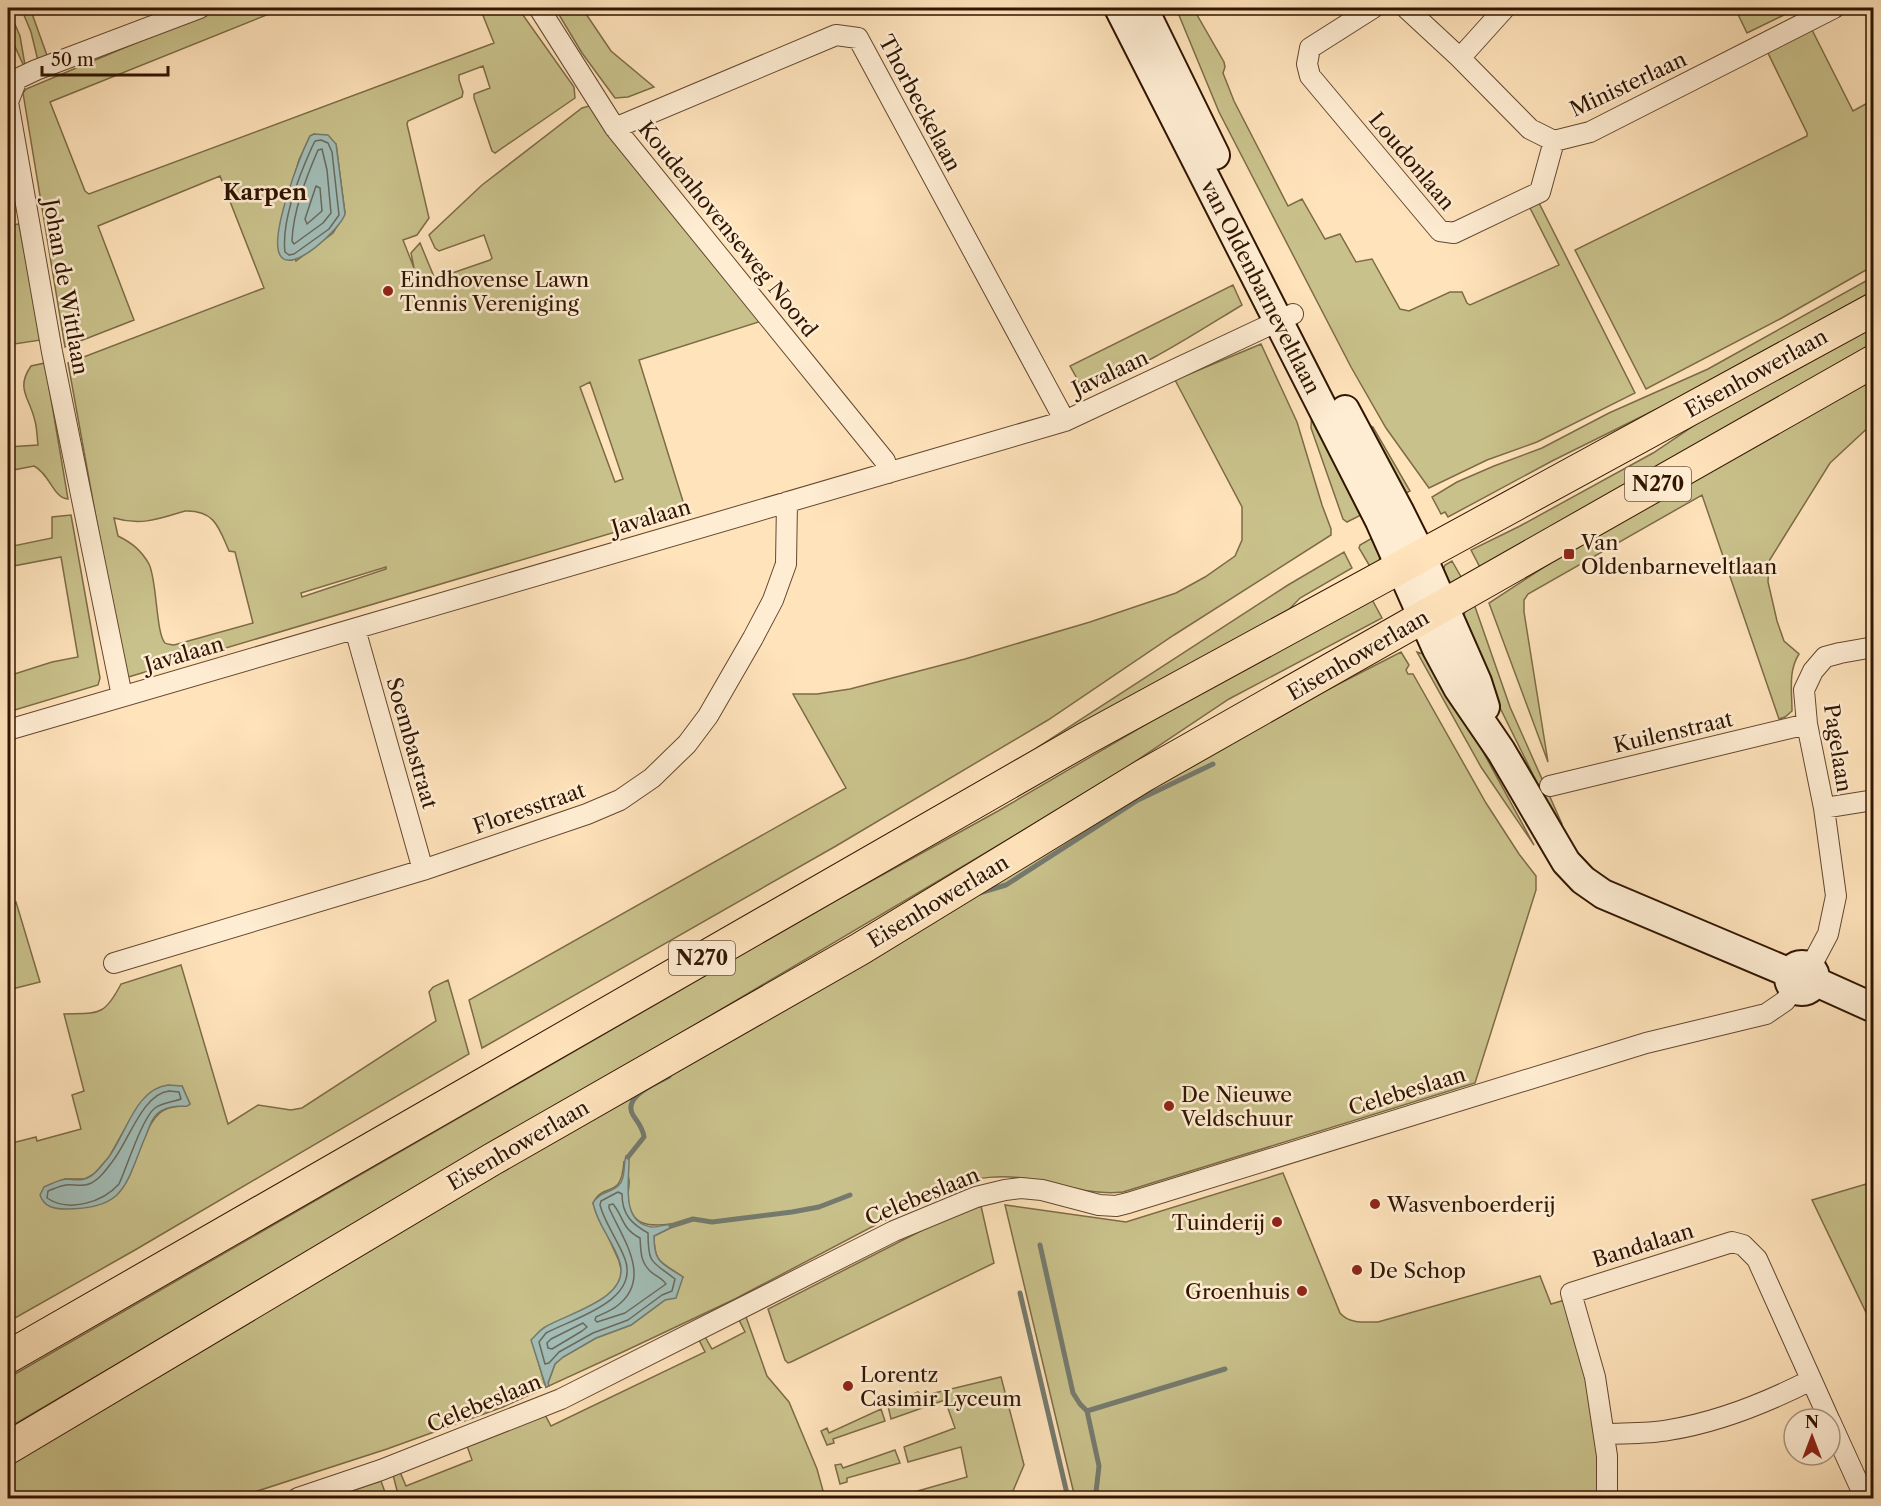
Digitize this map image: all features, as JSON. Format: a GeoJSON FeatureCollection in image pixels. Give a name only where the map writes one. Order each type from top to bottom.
{"type":"FeatureCollection","features":[{"type":"Feature","properties":{"kind":"main road","name":"van Oldenbarneveltlaan"},"geometry":{"type":"LineString","coordinates":[[1119,8],[1285,318],[1399,511],[1412,562],[1433,613],[1477,682],[1501,751],[1566,862],[1583,880],[1603,894],[1874,1008]]}},
{"type":"Feature","properties":{"kind":"main road","name":"van Oldenbarneveltlaan"},"geometry":{"type":"LineString","coordinates":[[1143,8],[1285,318]]}},
{"type":"Feature","properties":{"kind":"main road","name":"Eisenhowerlaan"},"geometry":{"type":"LineString","coordinates":[[8,1357],[1074,745],[1874,309]]}},
{"type":"Feature","properties":{"kind":"main road","name":"Eisenhowerlaan"},"geometry":{"type":"LineString","coordinates":[[8,1448],[491,1160],[860,949],[1143,776],[1874,361]]}},
{"type":"Feature","properties":{"kind":"street","name":"Johan de Wittlaan"},"geometry":{"type":"LineString","coordinates":[[122,696],[52,352],[8,102],[17,79],[200,8]]}},
{"type":"Feature","properties":{"kind":"street","name":"Koudenhovenseweg Noord"},"geometry":{"type":"LineString","coordinates":[[539,8],[615,128],[885,461],[888,473]]}},
{"type":"Feature","properties":{"kind":"street","name":"Loudonlaan"},"geometry":{"type":"LineString","coordinates":[[1372,8],[1310,48],[1307,64],[1310,76],[1440,231],[1454,233],[1540,192],[1554,141]]}},
{"type":"Feature","properties":{"kind":"street","name":"Ministerlaan"},"geometry":{"type":"LineString","coordinates":[[1406,8],[1460,58],[1530,129],[1554,141],[1590,132],[1834,8]]}},
{"type":"Feature","properties":{"kind":"street"},"geometry":{"type":"LineString","coordinates":[[1460,58],[1505,8]]}},
{"type":"Feature","properties":{"kind":"street","name":"Thorbeckelaan"},"geometry":{"type":"LineString","coordinates":[[615,128],[836,35],[858,38],[1065,421]]}},
{"type":"Feature","properties":{"kind":"street","name":"Javalaan"},"geometry":{"type":"LineString","coordinates":[[8,730],[1065,421],[1285,318]]}},
{"type":"Feature","properties":{"kind":"street","name":"Floresstraat"},"geometry":{"type":"LineString","coordinates":[[114,963],[423,870],[587,814],[620,800],[652,778],[687,744],[708,716],[773,600],[786,564],[787,502]]}},
{"type":"Feature","properties":{"kind":"street","name":"Soembastraat"},"geometry":{"type":"LineString","coordinates":[[355,629],[423,870]]}},
{"type":"Feature","properties":{"kind":"street","name":"Pagelaan"},"geometry":{"type":"LineString","coordinates":[[1802,978],[1828,934],[1836,896],[1824,808],[1807,724],[1804,690],[1813,671],[1825,657],[1840,652],[1874,647]]}},
{"type":"Feature","properties":{"kind":"street","name":"Kuilenstraat"},"geometry":{"type":"LineString","coordinates":[[1550,786],[1807,724]]}},
{"type":"Feature","properties":{"kind":"street"},"geometry":{"type":"LineString","coordinates":[[1824,808],[1874,800]]}},
{"type":"Feature","properties":{"kind":"street","name":"Celebeslaan"},"geometry":{"type":"LineString","coordinates":[[298,1498],[381,1470],[561,1399],[894,1231],[976,1197],[1022,1188],[1042,1190],[1099,1205],[1116,1206],[1128,1203],[1646,1043],[1766,1014],[1785,1001],[1802,978]]}},
{"type":"Feature","properties":{"kind":"street","name":"Bandalaan"},"geometry":{"type":"LineString","coordinates":[[1607,1498],[1605,1434],[1595,1377],[1571,1293],[1732,1242],[1743,1245],[1757,1259],[1824,1407]]}},
{"type":"Feature","properties":{"kind":"street"},"geometry":{"type":"LineString","coordinates":[[1605,1434],[1667,1431],[1716,1420],[1778,1397],[1811,1380]]}},
{"type":"Feature","properties":{"kind":"street","name":"Bandalaan"},"geometry":{"type":"LineString","coordinates":[[1842,1447],[1865,1498]]}},
{"type":"Feature","properties":{"kind":"shaded area"},"geometry":{"type":"Polygon","coordinates":[[[8,8],[20,36],[26,71],[8,31],[8,8]]]}},
{"type":"Feature","properties":{"kind":"shaded area"},"geometry":{"type":"Polygon","coordinates":[[[21,8],[30,8],[49,61],[39,65],[31,32],[21,8]]]}},
{"type":"Feature","properties":{"kind":"shaded area"},"geometry":{"type":"Polygon","coordinates":[[[219,8],[284,8],[50,102],[85,191],[89,194],[494,43],[480,8],[518,8],[574,87],[575,98],[495,153],[492,151],[474,98],[474,94],[490,88],[483,66],[459,75],[462,97],[408,121],[429,218],[417,235],[403,240],[414,268],[411,253],[420,243],[435,279],[490,260],[492,258],[484,235],[439,251],[435,248],[429,235],[482,185],[582,108],[589,106],[649,175],[765,320],[639,360],[686,511],[125,678],[68,363],[264,288],[220,176],[98,226],[134,320],[65,347],[23,93],[26,89],[219,8]],[[314,134],[310,136],[299,160],[283,213],[296,261],[333,233],[345,213],[336,144],[314,134]],[[590,382],[580,387],[615,482],[623,479],[590,382]],[[185,511],[158,519],[133,521],[114,518],[118,536],[136,547],[149,564],[154,582],[160,629],[165,643],[174,645],[253,623],[235,552],[229,551],[214,522],[209,517],[195,511],[185,511]],[[386,567],[301,593],[302,597],[386,569],[386,567]]]}},
{"type":"Feature","properties":{"kind":"shaded area"},"geometry":{"type":"Polygon","coordinates":[[[555,8],[582,8],[611,51],[654,87],[628,97],[615,98],[582,53],[555,8]]]}},
{"type":"Feature","properties":{"kind":"shaded area"},"geometry":{"type":"Polygon","coordinates":[[[1176,8],[1193,8],[1224,62],[1223,73],[1234,101],[1288,206],[1302,199],[1325,239],[1340,234],[1356,262],[1372,259],[1400,309],[1409,311],[1450,292],[1462,292],[1470,305],[1559,265],[1529,206],[1538,201],[1635,393],[1537,442],[1487,460],[1429,488],[1386,428],[1351,367],[1219,112],[1176,8]]]}},
{"type":"Feature","properties":{"kind":"shaded area"},"geometry":{"type":"Polygon","coordinates":[[[1735,8],[1798,8],[1747,33],[1735,8]]]}},
{"type":"Feature","properties":{"kind":"shaded area"},"geometry":{"type":"Polygon","coordinates":[[[1810,26],[1853,111],[1873,100],[1873,266],[1780,319],[1646,389],[1575,250],[1807,136],[1766,49],[1810,26]]]}},
{"type":"Feature","properties":{"kind":"shaded area"},"geometry":{"type":"Polygon","coordinates":[[[19,224],[41,340],[8,345],[8,225],[19,224]]]}},
{"type":"Feature","properties":{"kind":"shaded area"},"geometry":{"type":"Polygon","coordinates":[[[1873,277],[1873,293],[1697,389],[1552,461],[1448,517],[1445,512],[1441,514],[1432,497],[1457,482],[1542,448],[1609,413],[1708,369],[1873,277]]]}},
{"type":"Feature","properties":{"kind":"shaded area"},"geometry":{"type":"Polygon","coordinates":[[[1233,285],[1242,305],[1145,362],[1083,389],[1070,366],[1233,285]]]}},
{"type":"Feature","properties":{"kind":"shaded area"},"geometry":{"type":"Polygon","coordinates":[[[1873,321],[1873,348],[1483,573],[1471,550],[1520,526],[1653,453],[1704,419],[1822,354],[1873,321]]]}},
{"type":"Feature","properties":{"kind":"shaded area"},"geometry":{"type":"Polygon","coordinates":[[[1261,344],[1297,422],[1331,535],[1174,635],[1048,720],[836,846],[482,1048],[469,1000],[846,788],[793,694],[817,694],[850,689],[965,659],[1090,622],[1176,593],[1205,577],[1235,556],[1242,540],[1242,507],[1175,380],[1261,344]]]}},
{"type":"Feature","properties":{"kind":"shaded area"},"geometry":{"type":"Polygon","coordinates":[[[45,363],[68,499],[59,495],[44,474],[34,466],[8,471],[8,447],[38,445],[36,424],[25,394],[24,381],[31,366],[45,363]]]}},
{"type":"Feature","properties":{"kind":"shaded area"},"geometry":{"type":"Polygon","coordinates":[[[1873,380],[1873,423],[1830,463],[1769,561],[1768,582],[1777,621],[1784,641],[1799,654],[1792,674],[1792,711],[1779,719],[1702,495],[1528,594],[1524,600],[1548,762],[1489,603],[1615,521],[1873,380]]]}},
{"type":"Feature","properties":{"kind":"shaded area"},"geometry":{"type":"Polygon","coordinates":[[[1312,406],[1365,513],[1347,522],[1343,519],[1311,428],[1312,406]]]}},
{"type":"Feature","properties":{"kind":"shaded area"},"geometry":{"type":"Polygon","coordinates":[[[1354,419],[1373,427],[1410,491],[1397,498],[1354,419]]]}},
{"type":"Feature","properties":{"kind":"shaded area"},"geometry":{"type":"Polygon","coordinates":[[[71,515],[100,678],[98,685],[8,712],[8,676],[52,662],[78,657],[61,557],[8,567],[8,547],[52,538],[52,517],[71,515]]]}},
{"type":"Feature","properties":{"kind":"shaded area"},"geometry":{"type":"Polygon","coordinates":[[[1379,534],[1382,553],[1372,570],[1359,548],[1360,545],[1379,534]]]}},
{"type":"Feature","properties":{"kind":"shaded area"},"geometry":{"type":"Polygon","coordinates":[[[1344,552],[1352,568],[1300,598],[1271,628],[992,783],[1038,747],[1288,585],[1344,552]]]}},
{"type":"Feature","properties":{"kind":"shaded area"},"geometry":{"type":"Polygon","coordinates":[[[1452,561],[1464,582],[1455,587],[1446,584],[1441,575],[1445,565],[1452,561]]]}},
{"type":"Feature","properties":{"kind":"shaded area"},"geometry":{"type":"Polygon","coordinates":[[[1369,594],[1382,618],[1229,699],[1121,771],[1019,833],[8,1428],[8,1378],[835,901],[998,811],[1369,594]]]}},
{"type":"Feature","properties":{"kind":"shaded area"},"geometry":{"type":"Polygon","coordinates":[[[1473,601],[1510,707],[1562,824],[1558,825],[1462,631],[1461,618],[1473,601]]]}},
{"type":"Feature","properties":{"kind":"shaded area"},"geometry":{"type":"Polygon","coordinates":[[[1401,652],[1409,665],[1406,670],[1408,674],[1413,674],[1486,803],[1536,876],[1536,890],[1475,1083],[1123,1192],[1097,1192],[1014,1177],[990,1177],[957,1182],[735,1299],[503,1407],[387,1449],[236,1498],[8,1498],[8,1464],[1245,732],[1401,652]],[[624,1161],[620,1182],[612,1189],[602,1192],[593,1203],[619,1261],[622,1273],[619,1283],[609,1295],[532,1340],[545,1385],[548,1383],[555,1364],[563,1357],[596,1338],[631,1325],[665,1300],[683,1277],[661,1261],[654,1245],[654,1236],[672,1227],[671,1224],[649,1225],[637,1220],[633,1215],[628,1199],[629,1180],[624,1161]]]}},
{"type":"Feature","properties":{"kind":"shaded area"},"geometry":{"type":"Polygon","coordinates":[[[1417,652],[1426,655],[1452,695],[1534,845],[1481,767],[1417,652]]]}},
{"type":"Feature","properties":{"kind":"shaded area"},"geometry":{"type":"Polygon","coordinates":[[[16,902],[40,982],[8,990],[8,905],[16,902]]]}},
{"type":"Feature","properties":{"kind":"shaded area"},"geometry":{"type":"Polygon","coordinates":[[[181,965],[228,1124],[258,1105],[291,1110],[302,1108],[436,1021],[429,992],[433,987],[448,980],[469,1054],[8,1322],[8,1144],[36,1137],[37,1141],[81,1129],[72,1095],[84,1091],[64,1014],[99,1011],[110,1002],[121,984],[181,965]],[[182,1086],[151,1092],[131,1118],[109,1157],[94,1174],[85,1179],[65,1179],[44,1187],[129,1177],[148,1130],[158,1114],[169,1108],[190,1104],[182,1086]]]}},
{"type":"Feature","properties":{"kind":"shaded area"},"geometry":{"type":"Polygon","coordinates":[[[1283,1173],[1340,1313],[1348,1319],[1358,1322],[1378,1322],[1540,1276],[1551,1304],[1568,1299],[1594,1405],[1600,1498],[1075,1498],[1005,1205],[1126,1222],[1283,1173]]]}},
{"type":"Feature","properties":{"kind":"shaded area"},"geometry":{"type":"Polygon","coordinates":[[[1874,1182],[1873,1327],[1812,1200],[1874,1182]]]}},
{"type":"Feature","properties":{"kind":"shaded area"},"geometry":{"type":"Polygon","coordinates":[[[981,1206],[994,1263],[791,1362],[788,1363],[785,1360],[768,1309],[948,1217],[981,1206]]]}},
{"type":"Feature","properties":{"kind":"shaded area"},"geometry":{"type":"Polygon","coordinates":[[[745,1314],[767,1376],[789,1402],[817,1469],[825,1498],[399,1498],[393,1475],[400,1472],[406,1486],[472,1460],[467,1446],[544,1413],[551,1426],[705,1352],[698,1338],[704,1335],[712,1349],[745,1332],[738,1318],[745,1314]]]}},
{"type":"Feature","properties":{"kind":"shaded area"},"geometry":{"type":"Polygon","coordinates":[[[1001,1377],[1024,1465],[1010,1498],[916,1498],[914,1492],[967,1477],[961,1447],[908,1462],[904,1447],[955,1428],[945,1400],[891,1419],[888,1406],[918,1392],[922,1396],[1001,1377]]]}},
{"type":"Feature","properties":{"kind":"shaded area"},"geometry":{"type":"Polygon","coordinates":[[[881,1409],[885,1421],[833,1439],[834,1443],[827,1445],[821,1431],[827,1428],[829,1433],[881,1409]]]}},
{"type":"Feature","properties":{"kind":"shaded area"},"geometry":{"type":"Polygon","coordinates":[[[895,1450],[900,1463],[847,1478],[847,1482],[840,1484],[835,1465],[841,1464],[843,1468],[895,1450]]]}},
{"type":"Feature","properties":{"kind":"shaded area"},"geometry":{"type":"Polygon","coordinates":[[[381,1481],[387,1498],[330,1498],[381,1481]]]}},
{"type":"Feature","properties":{"kind":"water"},"geometry":{"type":"Polygon","coordinates":[[[328,135],[336,144],[345,214],[335,229],[315,248],[304,255],[286,260],[280,255],[278,245],[282,214],[300,160],[310,136],[328,135]]]}},
{"type":"Feature","properties":{"kind":"water"},"geometry":{"type":"Polygon","coordinates":[[[168,1085],[182,1086],[190,1104],[167,1108],[154,1117],[132,1171],[120,1192],[111,1200],[85,1208],[57,1208],[44,1202],[40,1195],[44,1187],[66,1179],[88,1178],[94,1173],[108,1158],[139,1104],[157,1088],[168,1085]]]}},
{"type":"Feature","properties":{"kind":"water"},"geometry":{"type":"Polygon","coordinates":[[[626,1156],[629,1157],[628,1199],[635,1217],[642,1224],[652,1227],[671,1224],[672,1227],[654,1236],[654,1245],[661,1262],[683,1277],[676,1298],[665,1300],[631,1325],[596,1338],[563,1357],[555,1364],[549,1386],[546,1387],[531,1340],[545,1327],[607,1295],[616,1286],[621,1276],[617,1255],[598,1219],[593,1203],[598,1197],[621,1183],[626,1156]]]}},
{"type":"Feature","properties":{"kind":"waterway"},"geometry":{"type":"LineString","coordinates":[[979,893],[1006,885],[1138,800],[1213,764]]}},
{"type":"Feature","properties":{"kind":"waterway"},"geometry":{"type":"LineString","coordinates":[[628,1157],[644,1137],[633,1115],[632,1102],[642,1091],[669,1076]]}},
{"type":"Feature","properties":{"kind":"waterway"},"geometry":{"type":"LineString","coordinates":[[671,1226],[693,1219],[712,1222],[792,1212],[819,1207],[850,1195]]}},
{"type":"Feature","properties":{"kind":"waterway"},"geometry":{"type":"LineString","coordinates":[[1040,1245],[1073,1393],[1087,1411],[1099,1466],[1097,1498]]}},
{"type":"Feature","properties":{"kind":"waterway"},"geometry":{"type":"LineString","coordinates":[[1020,1293],[1068,1498]]}},
{"type":"Feature","properties":{"kind":"waterway"},"geometry":{"type":"LineString","coordinates":[[1087,1411],[1225,1369]]}},
{"type":"Feature","properties":{"kind":"place","name":"Eindhovense Lawn Tennis Vereniging"},"geometry":{"type":"Point","coordinates":[388,291]}},
{"type":"Feature","properties":{"kind":"place","name":"Van Oldenbarneveltlaan"},"geometry":{"type":"Point","coordinates":[1569,554]}},
{"type":"Feature","properties":{"kind":"place","name":"De Nieuwe Veldschuur"},"geometry":{"type":"Point","coordinates":[1169,1106]}},
{"type":"Feature","properties":{"kind":"place","name":"Wasvenboerderij"},"geometry":{"type":"Point","coordinates":[1375,1204]}},
{"type":"Feature","properties":{"kind":"place","name":"Tuinderij"},"geometry":{"type":"Point","coordinates":[1277,1222]}},
{"type":"Feature","properties":{"kind":"place","name":"De Schop"},"geometry":{"type":"Point","coordinates":[1357,1270]}},
{"type":"Feature","properties":{"kind":"place","name":"Groenhuis"},"geometry":{"type":"Point","coordinates":[1302,1291]}},
{"type":"Feature","properties":{"kind":"place","name":"Lorentz Casimir Lyceum"},"geometry":{"type":"Point","coordinates":[848,1386]}},
{"type":"Feature","properties":{"kind":"district","name":"Karpen"},"geometry":{"type":"Point","coordinates":[265,192]}}]}
